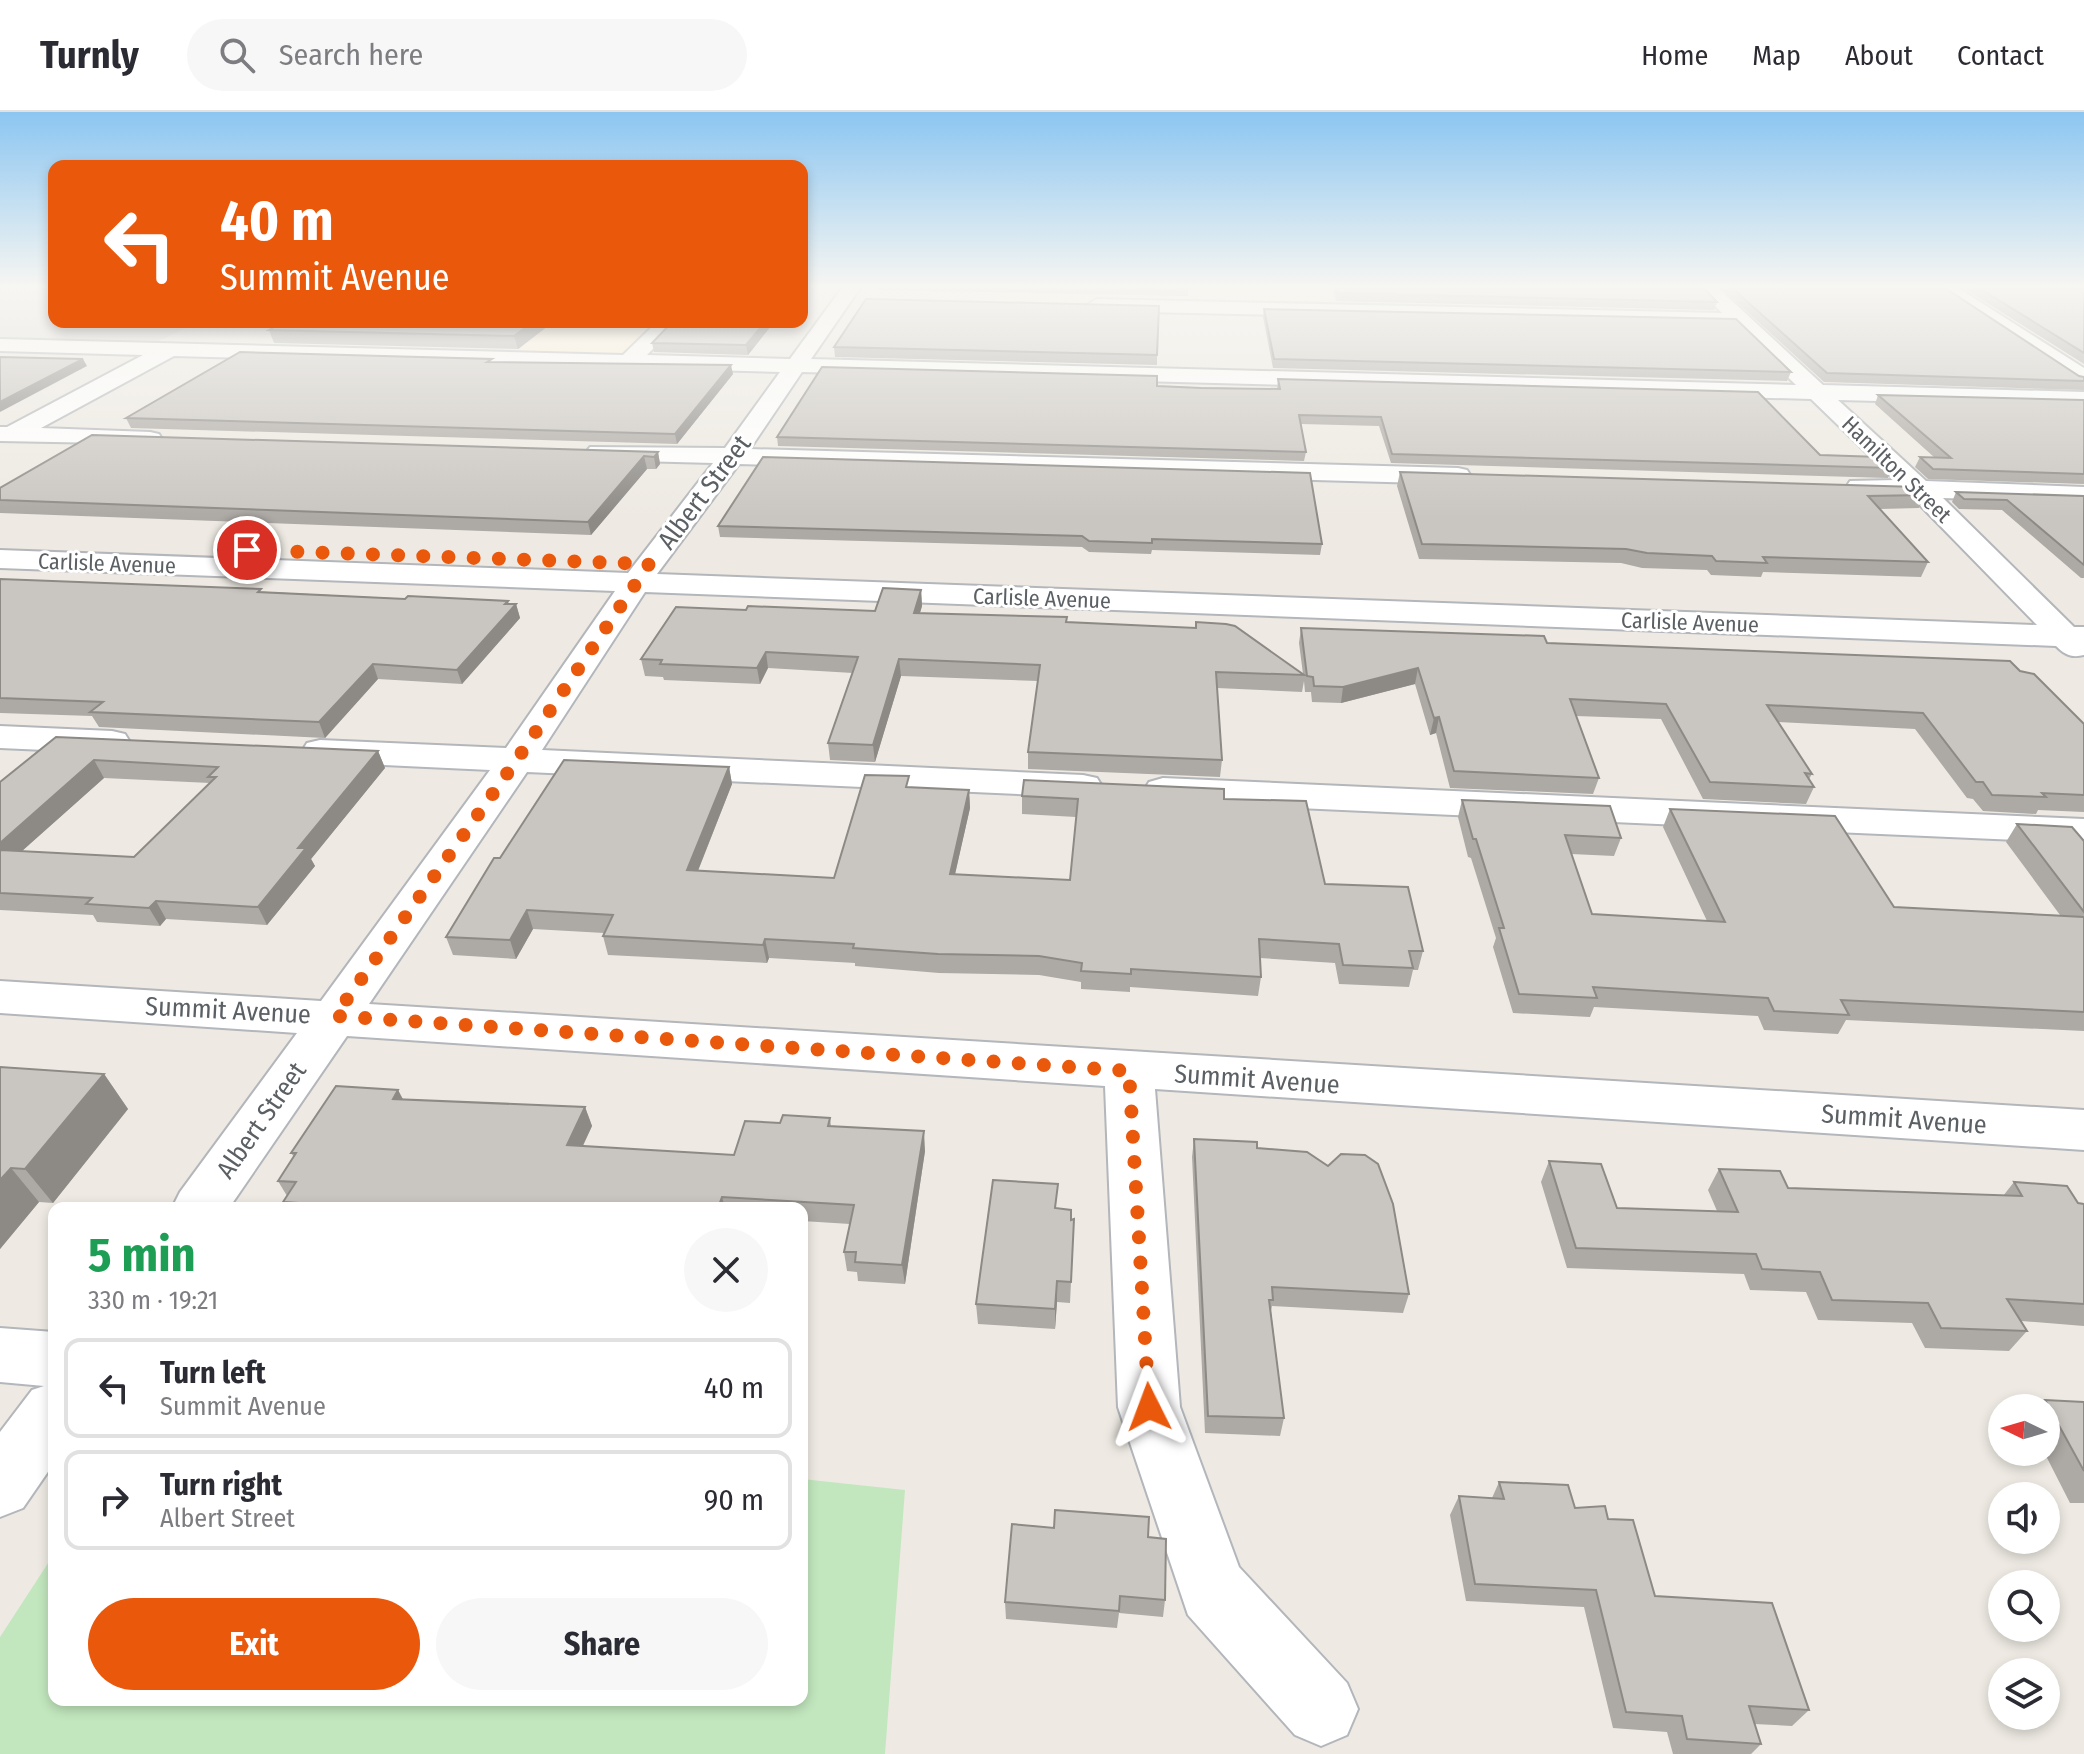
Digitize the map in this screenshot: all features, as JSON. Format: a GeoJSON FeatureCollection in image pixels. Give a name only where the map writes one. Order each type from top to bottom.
{"type":"FeatureCollection","features":[{"type":"Feature","properties":{"kind":"street"},"geometry":{"type":"LineString","coordinates":[[4,436],[141,365]]}},
{"type":"Feature","properties":{"kind":"street"},"geometry":{"type":"LineString","coordinates":[[750,365],[2084,399]]}},
{"type":"Feature","properties":{"kind":"street","name":"Hamilton Street"},"geometry":{"type":"LineString","coordinates":[[1788,365],[1919,489],[2042,613],[2079,636]]}},
{"type":"Feature","properties":{"kind":"street"},"geometry":{"type":"LineString","coordinates":[[2063,365],[2084,378]]}},
{"type":"Feature","properties":{"kind":"street","name":"Albert Street"},"geometry":{"type":"LineString","coordinates":[[203,1202],[516,761],[642,574],[796,366]]}},
{"type":"Feature","properties":{"kind":"street"},"geometry":{"type":"LineString","coordinates":[[4,436],[169,439]]}},
{"type":"Feature","properties":{"kind":"street"},"geometry":{"type":"LineString","coordinates":[[576,451],[1476,477]]}},
{"type":"Feature","properties":{"kind":"street"},"geometry":{"type":"LineString","coordinates":[[1840,487],[2084,495]]}},
{"type":"Feature","properties":{"kind":"street","name":"Carlisle Avenue"},"geometry":{"type":"LineString","coordinates":[[0,542],[642,574]]}},
{"type":"Feature","properties":{"kind":"street","name":"Carlisle Avenue"},"geometry":{"type":"LineString","coordinates":[[0,559],[642,574],[1242,595],[2042,613]]}},
{"type":"Feature","properties":{"kind":"street","name":"Carlisle Avenue"},"geometry":{"type":"LineString","coordinates":[[1242,595],[2079,636]]}},
{"type":"Feature","properties":{"kind":"street"},"geometry":{"type":"LineString","coordinates":[[0,737],[141,743]]}},
{"type":"Feature","properties":{"kind":"street"},"geometry":{"type":"LineString","coordinates":[[281,750],[2084,831]]}},
{"type":"Feature","properties":{"kind":"street","name":"Summit Avenue"},"geometry":{"type":"LineString","coordinates":[[0,997],[2084,1130]]}},
{"type":"Feature","properties":{"kind":"street"},"geometry":{"type":"LineString","coordinates":[[1129,1071],[1149,1407],[1213,1590],[1321,1709]]}},
{"type":"Feature","properties":{"kind":"street"},"geometry":{"type":"LineString","coordinates":[[0,1355],[48,1359]]}},
{"type":"Feature","properties":{"kind":"street"},"geometry":{"type":"LineString","coordinates":[[0,1485],[48,1419]]}},
{"type":"Feature","properties":{"kind":"green space"},"geometry":{"type":"Polygon","coordinates":[[[808,1480],[905,1490],[885,1754],[0,1754],[0,1637],[48,1563],[48,1706],[808,1706],[808,1480]]]}},
{"type":"Feature","properties":{"kind":"building"},"geometry":{"type":"Polygon","coordinates":[[[0,365],[72,365],[0,402],[0,365]]]}},
{"type":"Feature","properties":{"kind":"building"},"geometry":{"type":"Polygon","coordinates":[[[218,365],[731,365],[675,434],[126,418],[218,365]]]}},
{"type":"Feature","properties":{"kind":"building"},"geometry":{"type":"Polygon","coordinates":[[[1498,365],[1783,365],[1791,372],[1498,365]]]}},
{"type":"Feature","properties":{"kind":"building"},"geometry":{"type":"Polygon","coordinates":[[[1818,365],[2062,365],[2084,377],[2084,381],[1827,373],[1818,365]]]}},
{"type":"Feature","properties":{"kind":"building"},"geometry":{"type":"Polygon","coordinates":[[[822,367],[1157,376],[1157,386],[1201,388],[1280,389],[1278,379],[1758,392],[1820,455],[1880,457],[1892,468],[1392,454],[1381,417],[1299,415],[1306,452],[777,437],[822,367]]]}},
{"type":"Feature","properties":{"kind":"building"},"geometry":{"type":"Polygon","coordinates":[[[1878,395],[2084,400],[2084,474],[1933,469],[1920,457],[1951,458],[1878,395]]]}},
{"type":"Feature","properties":{"kind":"building"},"geometry":{"type":"Polygon","coordinates":[[[92,435],[658,452],[654,457],[644,456],[588,522],[0,500],[0,488],[92,435]]]}},
{"type":"Feature","properties":{"kind":"building"},"geometry":{"type":"Polygon","coordinates":[[[763,457],[1310,473],[1322,544],[1152,539],[1152,543],[1089,541],[1082,536],[718,526],[763,457]]]}},
{"type":"Feature","properties":{"kind":"building"},"geometry":{"type":"Polygon","coordinates":[[[1400,472],[1918,487],[1925,495],[1868,496],[1928,562],[1763,557],[1767,563],[1716,561],[1712,556],[1626,549],[1422,544],[1400,472]]]}},
{"type":"Feature","properties":{"kind":"building"},"geometry":{"type":"Polygon","coordinates":[[[1956,492],[2084,496],[2084,565],[2007,500],[1964,499],[1956,492]]]}},
{"type":"Feature","properties":{"kind":"building"},"geometry":{"type":"Polygon","coordinates":[[[0,579],[261,589],[258,592],[405,599],[408,596],[508,601],[505,604],[516,604],[457,670],[373,664],[319,722],[90,712],[103,702],[0,698],[0,579]]]}},
{"type":"Feature","properties":{"kind":"building"},"geometry":{"type":"Polygon","coordinates":[[[883,588],[921,590],[914,613],[1067,617],[1066,622],[1196,628],[1196,622],[1226,624],[1235,626],[1304,675],[1216,672],[1222,760],[1028,752],[1040,665],[899,659],[873,745],[828,743],[858,657],[766,652],[757,668],[660,664],[662,660],[641,659],[676,607],[746,610],[748,606],[875,611],[883,588]]]}},
{"type":"Feature","properties":{"kind":"building"},"geometry":{"type":"Polygon","coordinates":[[[1301,628],[1544,636],[1547,643],[2010,661],[2020,671],[2034,674],[2084,724],[2084,795],[1992,795],[1983,782],[1976,782],[1923,713],[1767,705],[1812,774],[1805,773],[1814,787],[1710,782],[1666,704],[1570,699],[1599,778],[1454,771],[1439,717],[1434,718],[1418,668],[1343,687],[1314,686],[1313,677],[1307,676],[1301,628]]]}},
{"type":"Feature","properties":{"kind":"building"},"geometry":{"type":"Polygon","coordinates":[[[56,737],[378,751],[298,848],[306,848],[258,907],[156,901],[149,908],[86,904],[92,898],[0,893],[0,850],[134,857],[216,777],[208,777],[218,767],[94,760],[0,843],[0,782],[56,737]]]}},
{"type":"Feature","properties":{"kind":"building"},"geometry":{"type":"Polygon","coordinates":[[[564,760],[729,767],[687,870],[834,878],[865,775],[909,776],[906,787],[969,790],[950,874],[1070,880],[1078,799],[1022,796],[1024,780],[1224,789],[1224,799],[1306,801],[1325,884],[1408,887],[1423,951],[1409,951],[1413,968],[1343,965],[1339,944],[1259,939],[1261,977],[1131,969],[1131,974],[1081,971],[1082,963],[1039,956],[938,954],[853,948],[854,944],[765,939],[763,945],[603,936],[613,915],[527,910],[510,940],[446,937],[494,858],[500,858],[564,760]]]}},
{"type":"Feature","properties":{"kind":"building"},"geometry":{"type":"Polygon","coordinates":[[[1462,800],[1610,806],[1621,838],[1565,835],[1592,914],[1725,922],[1670,809],[1835,816],[1894,907],[2084,917],[2084,1012],[1841,1000],[1849,1015],[1774,1011],[1768,998],[1593,987],[1597,998],[1519,994],[1499,928],[1504,928],[1462,800]]]}},
{"type":"Feature","properties":{"kind":"building"},"geometry":{"type":"Polygon","coordinates":[[[2017,824],[2072,827],[2084,841],[2084,912],[2017,824]]]}},
{"type":"Feature","properties":{"kind":"building"},"geometry":{"type":"Polygon","coordinates":[[[0,1067],[104,1074],[25,1169],[11,1168],[0,1180],[0,1067]]]}},
{"type":"Feature","properties":{"kind":"building"},"geometry":{"type":"Polygon","coordinates":[[[336,1086],[398,1090],[393,1099],[585,1107],[567,1145],[734,1155],[745,1121],[780,1123],[783,1115],[830,1118],[828,1126],[924,1131],[902,1265],[855,1262],[856,1252],[844,1252],[854,1205],[722,1197],[720,1202],[283,1202],[296,1182],[278,1181],[296,1153],[291,1153],[336,1086]]]}},
{"type":"Feature","properties":{"kind":"building"},"geometry":{"type":"Polygon","coordinates":[[[1194,1139],[1257,1142],[1257,1148],[1307,1152],[1328,1166],[1341,1154],[1365,1155],[1378,1164],[1393,1204],[1409,1294],[1272,1287],[1273,1300],[1269,1300],[1284,1418],[1208,1416],[1194,1139]]]}},
{"type":"Feature","properties":{"kind":"building"},"geometry":{"type":"Polygon","coordinates":[[[1549,1161],[1601,1164],[1617,1208],[1738,1212],[1719,1169],[1780,1171],[1788,1188],[2022,1196],[2014,1182],[2067,1186],[2078,1203],[2084,1204],[2084,1304],[2007,1299],[2027,1331],[1941,1328],[1928,1303],[1832,1300],[1820,1272],[1762,1269],[1756,1254],[1576,1248],[1549,1161]]]}},
{"type":"Feature","properties":{"kind":"building"},"geometry":{"type":"Polygon","coordinates":[[[993,1180],[1058,1184],[1055,1208],[1071,1210],[1071,1220],[1074,1219],[1071,1282],[1057,1281],[1055,1309],[976,1304],[993,1180]]]}},
{"type":"Feature","properties":{"kind":"building"},"geometry":{"type":"Polygon","coordinates":[[[2060,1401],[2084,1402],[2084,1471],[2060,1427],[2060,1401]]]}},
{"type":"Feature","properties":{"kind":"building"},"geometry":{"type":"Polygon","coordinates":[[[1499,1482],[1568,1485],[1575,1508],[1605,1506],[1608,1519],[1633,1520],[1655,1596],[1772,1603],[1809,1710],[1749,1706],[1761,1744],[1687,1739],[1682,1716],[1626,1712],[1596,1590],[1475,1584],[1459,1496],[1504,1499],[1499,1482]]]}},
{"type":"Feature","properties":{"kind":"building"},"geometry":{"type":"Polygon","coordinates":[[[1055,1510],[1149,1517],[1148,1537],[1166,1539],[1165,1600],[1120,1596],[1119,1611],[1005,1602],[1012,1524],[1054,1528],[1055,1510]]]}},
{"type":"Feature","properties":{"kind":"route"},"geometry":{"type":"LineString","coordinates":[[247,550],[649,564],[516,761],[335,1016],[1129,1071],[1149,1407]]}}]}
